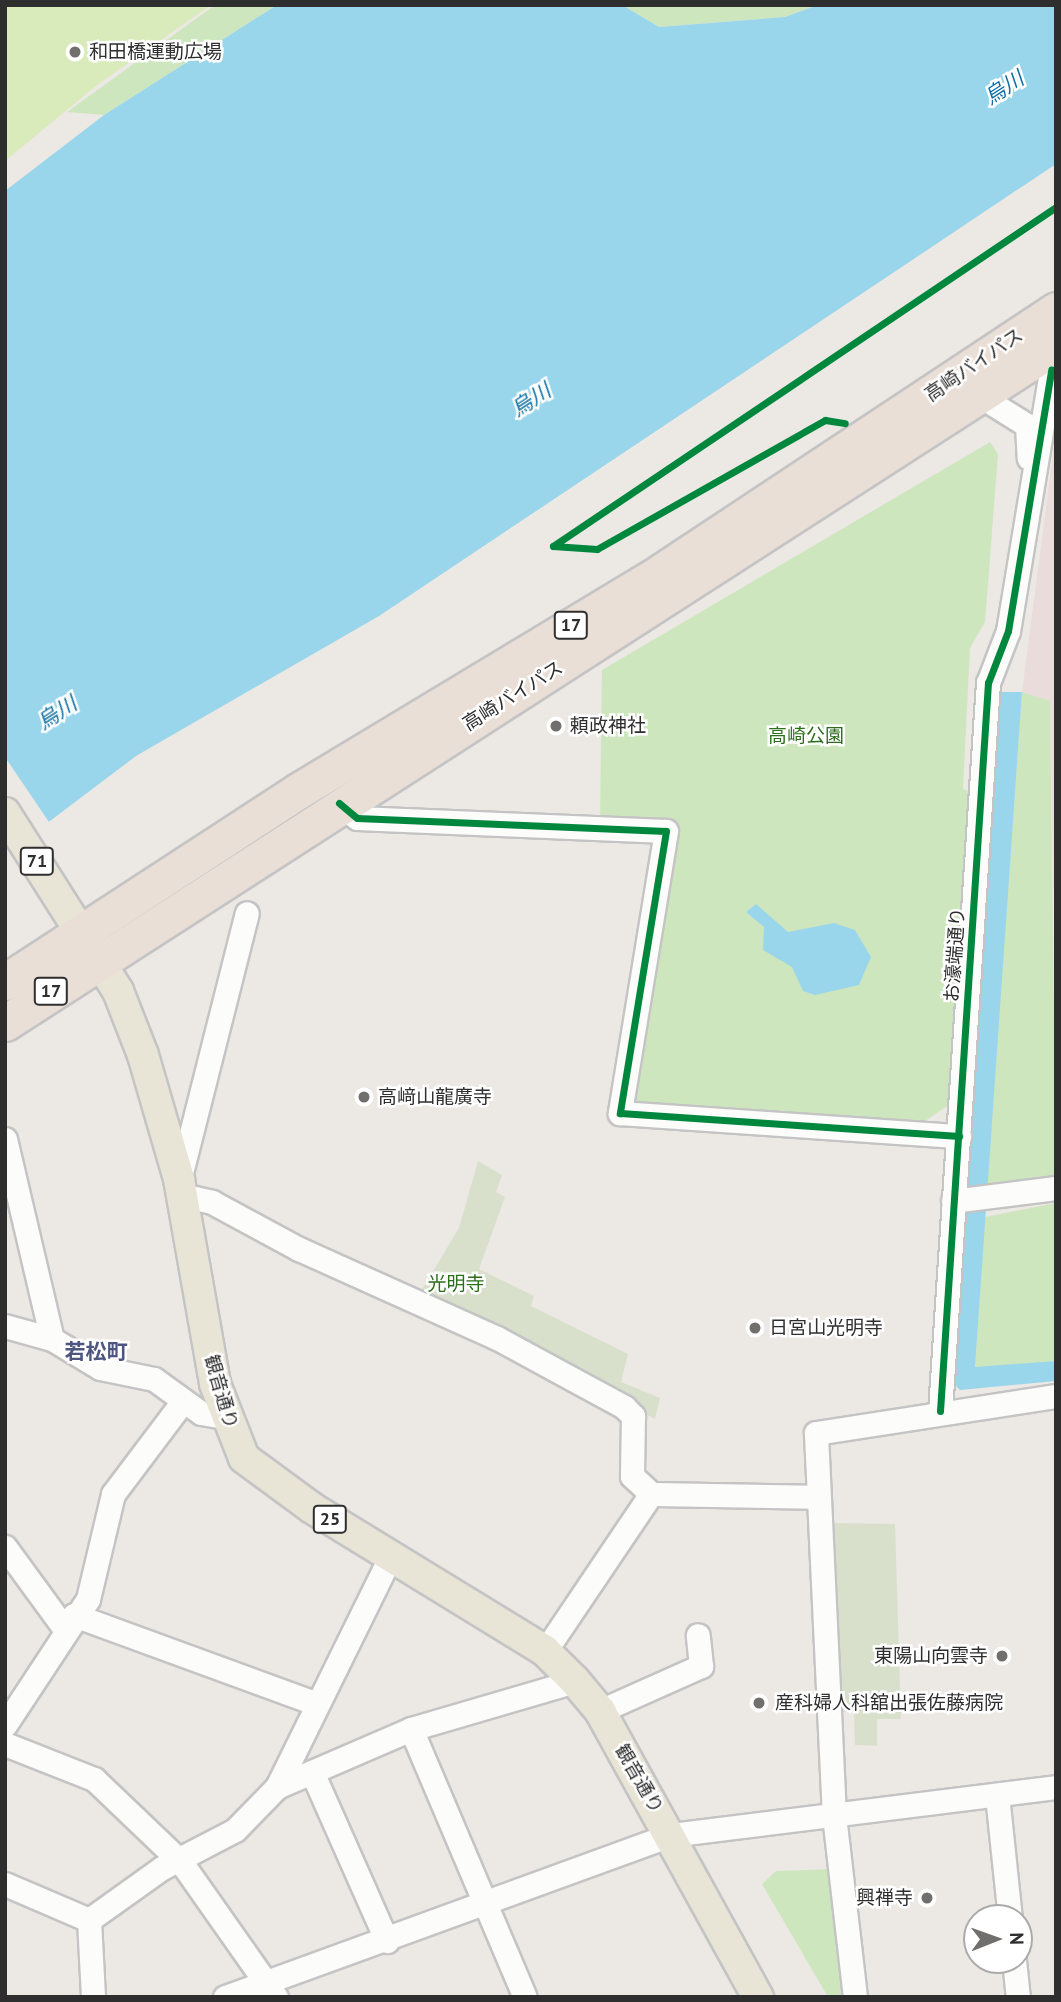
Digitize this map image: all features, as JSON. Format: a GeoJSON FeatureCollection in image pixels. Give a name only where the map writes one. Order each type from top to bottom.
{"type":"FeatureCollection","features":[{"type":"Feature","properties":{"kind":"highway","name":"高崎バイパス"},"geometry":{"type":"LineString","coordinates":[[5,982],[74,921],[298,791],[662,571],[1056,310]]}},
{"type":"Feature","properties":{"kind":"highway","name":"高崎バイパス"},"geometry":{"type":"LineString","coordinates":[[5,1023],[339,803],[1054,361]]}},
{"type":"Feature","properties":{"kind":"highway","name":"17"},"geometry":{"type":"LineString","coordinates":[[743,552],[993,404],[1054,361]]}},
{"type":"Feature","properties":{"kind":"main road","name":"観音通り"},"geometry":{"type":"LineString","coordinates":[[5,813],[99,962],[143,1055],[181,1187],[224,1417],[251,1464],[390,1557],[545,1650],[575,1681],[600,1711],[671,1835],[751,1995]]}},
{"type":"Feature","properties":{"kind":"street"},"geometry":{"type":"LineString","coordinates":[[1028,506],[1054,361]]}},
{"type":"Feature","properties":{"kind":"street"},"geometry":{"type":"LineString","coordinates":[[993,404],[1014,413],[1030,432],[1028,506]]}},
{"type":"Feature","properties":{"kind":"street","name":"お濠端通り"},"geometry":{"type":"LineString","coordinates":[[940,1411],[959,1200],[958,1136],[988,683],[1008,631],[1028,506]]}},
{"type":"Feature","properties":{"kind":"street"},"geometry":{"type":"LineString","coordinates":[[339,803],[357,818],[666,831],[620,1113],[958,1136]]}},
{"type":"Feature","properties":{"kind":"street"},"geometry":{"type":"LineString","coordinates":[[247,913],[181,1187],[497,1338],[624,1407],[633,1416],[632,1476],[651,1494],[816,1497]]}},
{"type":"Feature","properties":{"kind":"street"},"geometry":{"type":"LineString","coordinates":[[5,1139],[52,1339]]}},
{"type":"Feature","properties":{"kind":"street"},"geometry":{"type":"LineString","coordinates":[[959,1200],[1056,1188]]}},
{"type":"Feature","properties":{"kind":"street"},"geometry":{"type":"LineString","coordinates":[[5,1326],[52,1339],[100,1368],[155,1379],[183,1401],[224,1417]]}},
{"type":"Feature","properties":{"kind":"street"},"geometry":{"type":"LineString","coordinates":[[855,1997],[834,1816],[816,1497],[816,1433],[940,1411],[1056,1396]]}},
{"type":"Feature","properties":{"kind":"street"},"geometry":{"type":"LineString","coordinates":[[5,1725],[69,1622],[88,1599],[113,1494],[183,1401]]}},
{"type":"Feature","properties":{"kind":"street"},"geometry":{"type":"LineString","coordinates":[[545,1650],[651,1494]]}},
{"type":"Feature","properties":{"kind":"street"},"geometry":{"type":"LineString","coordinates":[[5,1548],[69,1622],[315,1703]]}},
{"type":"Feature","properties":{"kind":"street"},"geometry":{"type":"LineString","coordinates":[[89,1920],[235,1830],[277,1787],[315,1703],[390,1557]]}},
{"type":"Feature","properties":{"kind":"street"},"geometry":{"type":"LineString","coordinates":[[600,1711],[701,1666],[698,1634]]}},
{"type":"Feature","properties":{"kind":"street"},"geometry":{"type":"LineString","coordinates":[[277,1787],[411,1729],[575,1681]]}},
{"type":"Feature","properties":{"kind":"street"},"geometry":{"type":"LineString","coordinates":[[411,1729],[483,1906],[524,1997]]}},
{"type":"Feature","properties":{"kind":"street"},"geometry":{"type":"LineString","coordinates":[[5,1744],[94,1779],[181,1862],[272,1988]]}},
{"type":"Feature","properties":{"kind":"street"},"geometry":{"type":"LineString","coordinates":[[312,1772],[387,1941]]}},
{"type":"Feature","properties":{"kind":"street"},"geometry":{"type":"LineString","coordinates":[[225,1997],[272,1988],[387,1941],[671,1835],[1056,1787]]}},
{"type":"Feature","properties":{"kind":"street"},"geometry":{"type":"LineString","coordinates":[[997,1795],[1009,1904]]}},
{"type":"Feature","properties":{"kind":"street"},"geometry":{"type":"LineString","coordinates":[[5,1884],[89,1920]]}},
{"type":"Feature","properties":{"kind":"street"},"geometry":{"type":"LineString","coordinates":[[89,1920],[93,1997]]}},
{"type":"Feature","properties":{"kind":"street"},"geometry":{"type":"LineString","coordinates":[[1016,1974],[1018,1997]]}},
{"type":"Feature","properties":{"kind":"shaded area"},"geometry":{"type":"Polygon","coordinates":[[[1056,431],[1056,888],[1053,888],[1050,702],[1022,692],[1056,431]]]}},
{"type":"Feature","properties":{"kind":"green space","name":"和田橋運動広場"},"geometry":{"type":"Polygon","coordinates":[[[5,5],[211,5],[97,85],[5,161],[5,5]]]}},
{"type":"Feature","properties":{"kind":"green space"},"geometry":{"type":"Polygon","coordinates":[[[215,5],[277,5],[104,115],[67,112],[215,5]]]}},
{"type":"Feature","properties":{"kind":"green space"},"geometry":{"type":"Polygon","coordinates":[[[622,5],[818,5],[785,17],[659,27],[622,5]]]}},
{"type":"Feature","properties":{"kind":"green space","name":"高崎公園"},"geometry":{"type":"Polygon","coordinates":[[[990,442],[998,454],[985,622],[970,648],[963,789],[971,792],[949,1105],[913,1129],[643,1108],[632,1095],[674,825],[600,822],[602,670],[990,442]]]}},
{"type":"Feature","properties":{"kind":"green space"},"geometry":{"type":"Polygon","coordinates":[[[1022,692],[1050,701],[1056,1179],[986,1189],[1022,692]]]}},
{"type":"Feature","properties":{"kind":"green space","name":"光明寺"},"geometry":{"type":"Polygon","coordinates":[[[478,1161],[502,1175],[496,1192],[505,1197],[479,1269],[534,1296],[531,1306],[628,1354],[621,1382],[660,1398],[655,1419],[418,1296],[459,1228],[478,1161]]]}},
{"type":"Feature","properties":{"kind":"green space"},"geometry":{"type":"Polygon","coordinates":[[[1056,1203],[1056,1361],[982,1371],[975,1367],[985,1217],[1056,1203]]]}},
{"type":"Feature","properties":{"kind":"green space"},"geometry":{"type":"Polygon","coordinates":[[[824,1523],[895,1524],[901,1719],[877,1719],[877,1746],[855,1745],[854,1712],[836,1712],[824,1523]]]}},
{"type":"Feature","properties":{"kind":"green space"},"geometry":{"type":"Polygon","coordinates":[[[834,1869],[849,1997],[828,1997],[762,1884],[776,1871],[834,1869]]]}},
{"type":"Feature","properties":{"kind":"water","name":"烏川"},"geometry":{"type":"Polygon","coordinates":[[[277,5],[622,5],[659,27],[785,17],[818,5],[1056,5],[1056,164],[379,616],[136,756],[5,855],[5,191],[104,115],[277,5]]]}},
{"type":"Feature","properties":{"kind":"water"},"geometry":{"type":"Polygon","coordinates":[[[1001,692],[1022,692],[975,1367],[1056,1361],[1056,1381],[960,1390],[952,1382],[1001,692]]]}},
{"type":"Feature","properties":{"kind":"water"},"geometry":{"type":"Polygon","coordinates":[[[756,904],[788,932],[834,923],[855,930],[871,957],[859,985],[815,995],[803,991],[792,967],[763,950],[764,927],[746,912],[756,904]]]}},
{"type":"Feature","properties":{"kind":"pier"},"geometry":{"type":"Polygon","coordinates":[[[5,757],[51,825],[5,859],[5,757]]]}},
{"type":"Feature","properties":{"kind":"cycle path"},"geometry":{"type":"LineString","coordinates":[[553,546],[1056,207]]}},
{"type":"Feature","properties":{"kind":"cycle path"},"geometry":{"type":"LineString","coordinates":[[940,1411],[988,683],[1008,631],[1051,370]]}},
{"type":"Feature","properties":{"kind":"cycle path"},"geometry":{"type":"LineString","coordinates":[[553,546],[597,549],[825,420],[845,423]]}},
{"type":"Feature","properties":{"kind":"cycle path"},"geometry":{"type":"LineString","coordinates":[[339,803],[357,818],[666,831],[620,1113],[959,1136]]}},
{"type":"Feature","properties":{"kind":"place","name":"和田橋運動広場"},"geometry":{"type":"Point","coordinates":[75,52]}},
{"type":"Feature","properties":{"kind":"place","name":"頼政神社"},"geometry":{"type":"Point","coordinates":[556,726]}},
{"type":"Feature","properties":{"kind":"place","name":"高﨑山龍廣寺"},"geometry":{"type":"Point","coordinates":[364,1097]}},
{"type":"Feature","properties":{"kind":"place","name":"日宮山光明寺"},"geometry":{"type":"Point","coordinates":[755,1328]}},
{"type":"Feature","properties":{"kind":"place","name":"東陽山向雲寺"},"geometry":{"type":"Point","coordinates":[1002,1656]}},
{"type":"Feature","properties":{"kind":"place","name":"産科婦人科舘出張佐藤病院"},"geometry":{"type":"Point","coordinates":[759,1703]}},
{"type":"Feature","properties":{"kind":"place","name":"興禅寺"},"geometry":{"type":"Point","coordinates":[927,1898]}},
{"type":"Feature","properties":{"kind":"district","name":"若松町"},"geometry":{"type":"Point","coordinates":[96,1352]}}]}
